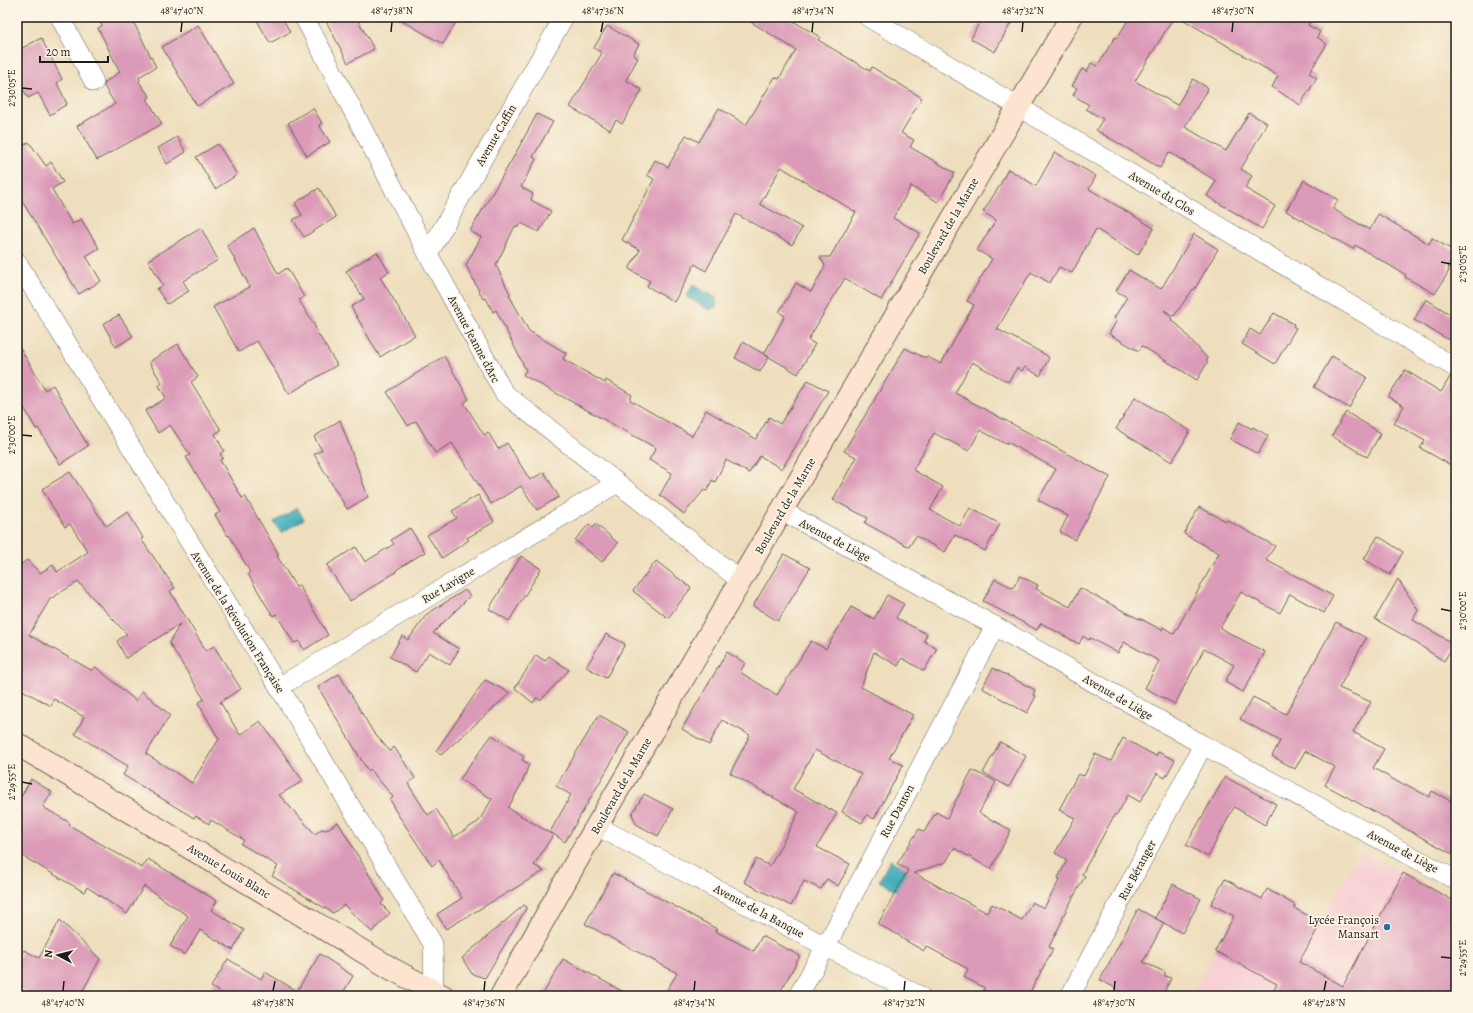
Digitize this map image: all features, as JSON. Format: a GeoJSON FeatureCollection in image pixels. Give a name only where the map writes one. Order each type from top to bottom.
{"type":"FeatureCollection","features":[{"type":"Feature","properties":{"kind":"street"},"geometry":{"type":"LineString","coordinates":[[60,17],[94,82]]}},
{"type":"Feature","properties":{"kind":"street","name":"Avenue Jeanne d'Arc"},"geometry":{"type":"LineString","coordinates":[[304,17],[428,254],[504,393],[741,581]]}},
{"type":"Feature","properties":{"kind":"street","name":"Avenue Caffin"},"geometry":{"type":"LineString","coordinates":[[428,254],[564,17]]}},
{"type":"Feature","properties":{"kind":"street","name":"Avenue du Clos"},"geometry":{"type":"LineString","coordinates":[[868,17],[1456,368]]}},
{"type":"Feature","properties":{"kind":"street","name":"Boulevard de la Marne"},"geometry":{"type":"LineString","coordinates":[[501,996],[597,826],[1071,17]]}},
{"type":"Feature","properties":{"kind":"street","name":"Avenue de la Révolution Française"},"geometry":{"type":"LineString","coordinates":[[17,262],[279,687],[433,944],[439,993]]}},
{"type":"Feature","properties":{"kind":"street","name":"Rue Lavigne"},"geometry":{"type":"LineString","coordinates":[[279,687],[617,483]]}},
{"type":"Feature","properties":{"kind":"street","name":"Avenue de Liège"},"geometry":{"type":"LineString","coordinates":[[782,511],[995,626],[1203,745],[1456,880]]}},
{"type":"Feature","properties":{"kind":"street","name":"Rue Danton"},"geometry":{"type":"LineString","coordinates":[[798,996],[826,946],[995,626]]}},
{"type":"Feature","properties":{"kind":"street","name":"Avenue Louis Blanc"},"geometry":{"type":"LineString","coordinates":[[17,744],[392,969],[439,993]]}},
{"type":"Feature","properties":{"kind":"street","name":"Rue Béranger"},"geometry":{"type":"LineString","coordinates":[[1070,996],[1203,745]]}},
{"type":"Feature","properties":{"kind":"street","name":"Avenue de la Banque"},"geometry":{"type":"LineString","coordinates":[[597,826],[920,996]]}},
{"type":"Feature","properties":{"kind":"shaded area","name":"Lycée François Mansart"},"geometry":{"type":"Polygon","coordinates":[[[1360,851],[1456,903],[1456,996],[1191,996],[1215,951],[1285,988],[1360,851]]]}},
{"type":"Feature","properties":{"kind":"water"},"geometry":{"type":"Polygon","coordinates":[[[693,285],[716,298],[717,306],[709,310],[686,297],[693,285]]]}},
{"type":"Feature","properties":{"kind":"water"},"geometry":{"type":"Polygon","coordinates":[[[297,508],[304,519],[281,533],[274,522],[297,508]]]}},
{"type":"Feature","properties":{"kind":"water"},"geometry":{"type":"Polygon","coordinates":[[[890,860],[921,877],[911,899],[879,881],[890,860]]]}},
{"type":"Feature","properties":{"kind":"building"},"geometry":{"type":"Polygon","coordinates":[[[98,17],[131,17],[156,67],[139,77],[139,82],[150,97],[147,99],[162,124],[97,160],[77,126],[115,104],[104,86],[105,82],[120,72],[98,28],[102,26],[98,17]]]}},
{"type":"Feature","properties":{"kind":"building"},"geometry":{"type":"Polygon","coordinates":[[[255,17],[282,17],[290,32],[270,43],[255,17]]]}},
{"type":"Feature","properties":{"kind":"building"},"geometry":{"type":"Polygon","coordinates":[[[324,17],[356,17],[374,49],[348,63],[324,17]]]}},
{"type":"Feature","properties":{"kind":"building"},"geometry":{"type":"Polygon","coordinates":[[[395,17],[459,17],[443,44],[395,17]]]}},
{"type":"Feature","properties":{"kind":"building"},"geometry":{"type":"Polygon","coordinates":[[[743,17],[786,17],[820,37],[818,40],[870,71],[872,67],[922,98],[901,133],[914,140],[910,147],[955,173],[938,202],[911,186],[893,218],[920,233],[881,300],[845,278],[808,340],[815,344],[798,374],[764,354],[785,316],[779,312],[796,283],[811,292],[825,266],[820,257],[830,257],[856,212],[781,167],[760,204],[802,228],[792,245],[736,214],[706,271],[695,264],[674,302],[647,286],[650,281],[629,269],[640,250],[622,240],[654,179],[647,175],[655,160],[668,167],[686,135],[699,142],[719,108],[746,125],[775,77],[779,79],[796,50],[743,17]]]}},
{"type":"Feature","properties":{"kind":"building"},"geometry":{"type":"Polygon","coordinates":[[[982,17],[1014,17],[995,52],[971,39],[982,17]]]}},
{"type":"Feature","properties":{"kind":"building"},"geometry":{"type":"Polygon","coordinates":[[[1130,17],[1174,17],[1135,81],[1177,105],[1193,79],[1208,88],[1185,127],[1226,151],[1249,113],[1267,123],[1241,169],[1252,176],[1245,188],[1275,206],[1262,229],[1207,196],[1216,181],[1169,152],[1160,168],[1096,130],[1103,119],[1086,109],[1089,105],[1073,95],[1077,88],[1072,86],[1082,69],[1087,72],[1091,63],[1097,66],[1115,37],[1117,38],[1130,17]]]}},
{"type":"Feature","properties":{"kind":"building"},"geometry":{"type":"Polygon","coordinates":[[[1179,17],[1313,17],[1308,25],[1320,32],[1317,37],[1327,44],[1309,73],[1317,78],[1300,105],[1272,87],[1278,76],[1179,17]]]}},
{"type":"Feature","properties":{"kind":"building"},"geometry":{"type":"Polygon","coordinates":[[[198,25],[234,84],[197,106],[162,47],[198,25]]]}},
{"type":"Feature","properties":{"kind":"building"},"geometry":{"type":"Polygon","coordinates":[[[607,26],[639,44],[633,55],[638,58],[626,80],[642,90],[622,124],[616,120],[610,130],[570,107],[602,53],[594,48],[607,26]]]}},
{"type":"Feature","properties":{"kind":"building"},"geometry":{"type":"Polygon","coordinates":[[[41,38],[62,79],[57,83],[67,104],[50,115],[38,93],[28,98],[17,78],[17,51],[41,38]]]}},
{"type":"Feature","properties":{"kind":"building"},"geometry":{"type":"Polygon","coordinates":[[[313,108],[322,123],[319,125],[330,142],[307,156],[288,123],[313,108]]]}},
{"type":"Feature","properties":{"kind":"building"},"geometry":{"type":"Polygon","coordinates":[[[537,114],[553,122],[533,157],[536,159],[521,187],[533,194],[531,200],[551,211],[539,232],[521,223],[518,227],[515,226],[496,265],[510,294],[509,295],[529,331],[566,353],[563,359],[605,383],[606,380],[632,395],[630,400],[692,436],[706,410],[756,439],[769,417],[780,424],[808,380],[828,391],[782,469],[760,456],[749,473],[726,460],[715,482],[712,480],[707,491],[704,490],[684,514],[660,495],[672,473],[649,460],[656,448],[523,375],[526,370],[496,310],[493,312],[486,298],[483,299],[466,265],[481,237],[470,231],[537,114]]]}},
{"type":"Feature","properties":{"kind":"building"},"geometry":{"type":"Polygon","coordinates":[[[177,137],[186,152],[167,164],[158,148],[177,137]]]}},
{"type":"Feature","properties":{"kind":"building"},"geometry":{"type":"Polygon","coordinates":[[[29,142],[46,166],[51,162],[63,182],[52,189],[72,224],[81,219],[99,248],[86,256],[101,281],[79,294],[17,193],[17,149],[29,142]]]}},
{"type":"Feature","properties":{"kind":"building"},"geometry":{"type":"Polygon","coordinates":[[[218,144],[237,175],[215,189],[196,157],[218,144]]]}},
{"type":"Feature","properties":{"kind":"building"},"geometry":{"type":"Polygon","coordinates":[[[1055,152],[1096,176],[1089,189],[1154,228],[1138,255],[1096,229],[1072,273],[1059,267],[1050,283],[1031,272],[997,329],[1049,358],[1040,376],[1025,367],[1022,371],[1017,368],[1008,382],[972,362],[955,393],[1110,477],[1075,540],[1060,532],[1068,516],[1038,500],[1056,469],[1007,442],[1006,444],[980,430],[969,451],[934,433],[913,470],[943,487],[930,510],[960,526],[970,508],[1000,524],[985,551],[955,535],[945,552],[916,536],[909,547],[865,523],[868,518],[833,500],[856,457],[844,451],[905,348],[941,364],[974,305],[967,301],[992,259],[977,250],[996,220],[983,212],[1008,169],[1036,186],[1055,152]]]}},
{"type":"Feature","properties":{"kind":"building"},"geometry":{"type":"Polygon","coordinates":[[[1304,180],[1338,200],[1333,209],[1370,230],[1378,214],[1429,244],[1432,238],[1456,252],[1447,266],[1449,271],[1435,294],[1355,245],[1353,249],[1286,211],[1304,180]]]}},
{"type":"Feature","properties":{"kind":"building"},"geometry":{"type":"Polygon","coordinates":[[[319,188],[336,217],[304,237],[293,220],[302,215],[295,203],[319,188]]]}},
{"type":"Feature","properties":{"kind":"building"},"geometry":{"type":"Polygon","coordinates":[[[201,228],[218,260],[183,281],[189,291],[167,304],[157,289],[163,285],[148,260],[201,228]]]}},
{"type":"Feature","properties":{"kind":"building"},"geometry":{"type":"Polygon","coordinates":[[[254,228],[278,274],[287,268],[304,297],[299,300],[337,365],[289,394],[257,341],[239,352],[213,307],[250,287],[227,245],[254,228]]]}},
{"type":"Feature","properties":{"kind":"building"},"geometry":{"type":"Polygon","coordinates":[[[1194,234],[1218,249],[1194,290],[1193,289],[1174,316],[1164,310],[1172,319],[1171,320],[1178,325],[1207,358],[1207,363],[1197,380],[1142,346],[1139,351],[1109,334],[1117,320],[1114,318],[1127,297],[1116,291],[1129,270],[1161,289],[1194,234]]]}},
{"type":"Feature","properties":{"kind":"building"},"geometry":{"type":"Polygon","coordinates":[[[377,252],[389,272],[380,277],[415,335],[380,357],[351,307],[364,299],[346,271],[377,252]]]}},
{"type":"Feature","properties":{"kind":"building"},"geometry":{"type":"Polygon","coordinates":[[[1426,299],[1456,318],[1456,344],[1414,320],[1426,299]]]}},
{"type":"Feature","properties":{"kind":"building"},"geometry":{"type":"Polygon","coordinates":[[[1274,313],[1294,324],[1293,326],[1296,328],[1275,364],[1242,344],[1250,329],[1260,335],[1274,313]]]}},
{"type":"Feature","properties":{"kind":"building"},"geometry":{"type":"Polygon","coordinates":[[[119,315],[133,336],[116,347],[103,324],[119,315]]]}},
{"type":"Feature","properties":{"kind":"building"},"geometry":{"type":"Polygon","coordinates":[[[743,342],[769,357],[760,372],[735,358],[743,342]]]}},
{"type":"Feature","properties":{"kind":"building"},"geometry":{"type":"Polygon","coordinates":[[[17,343],[45,390],[53,385],[88,446],[60,464],[38,428],[36,429],[17,395],[17,343]]]}},
{"type":"Feature","properties":{"kind":"building"},"geometry":{"type":"Polygon","coordinates":[[[178,344],[198,377],[191,382],[221,430],[215,434],[224,451],[220,454],[223,458],[220,460],[242,498],[245,496],[279,555],[277,556],[296,587],[299,585],[328,635],[304,650],[299,641],[294,643],[276,614],[273,616],[248,574],[250,572],[229,535],[228,536],[215,515],[220,512],[186,457],[190,455],[170,425],[158,433],[145,411],[166,398],[159,386],[162,383],[149,362],[178,344]]]}},
{"type":"Feature","properties":{"kind":"building"},"geometry":{"type":"Polygon","coordinates":[[[444,356],[469,399],[464,403],[484,435],[488,432],[498,449],[507,443],[530,480],[544,472],[559,497],[537,510],[521,486],[491,504],[452,443],[435,453],[416,421],[408,426],[387,392],[444,356]]]}},
{"type":"Feature","properties":{"kind":"building"},"geometry":{"type":"Polygon","coordinates":[[[1332,356],[1367,377],[1349,408],[1314,387],[1332,356]]]}},
{"type":"Feature","properties":{"kind":"building"},"geometry":{"type":"Polygon","coordinates":[[[1405,370],[1441,392],[1450,377],[1456,379],[1456,468],[1420,448],[1425,441],[1394,423],[1404,406],[1388,397],[1405,370]]]}},
{"type":"Feature","properties":{"kind":"building"},"geometry":{"type":"Polygon","coordinates":[[[1135,397],[1190,431],[1172,462],[1116,429],[1135,397]]]}},
{"type":"Feature","properties":{"kind":"building"},"geometry":{"type":"Polygon","coordinates":[[[1346,412],[1381,433],[1367,457],[1332,436],[1346,412]]]}},
{"type":"Feature","properties":{"kind":"building"},"geometry":{"type":"Polygon","coordinates":[[[340,420],[368,497],[347,509],[314,454],[322,450],[314,437],[340,420]]]}},
{"type":"Feature","properties":{"kind":"building"},"geometry":{"type":"Polygon","coordinates":[[[1239,422],[1252,429],[1253,427],[1268,436],[1258,454],[1230,439],[1239,422]]]}},
{"type":"Feature","properties":{"kind":"building"},"geometry":{"type":"Polygon","coordinates":[[[70,472],[106,526],[128,512],[143,538],[141,539],[175,588],[170,591],[206,651],[214,646],[241,689],[220,702],[240,735],[260,721],[303,781],[279,795],[315,834],[322,829],[326,830],[338,822],[384,900],[381,904],[390,913],[372,932],[344,905],[333,913],[272,876],[278,866],[241,844],[244,840],[211,820],[209,824],[196,816],[194,818],[123,775],[128,766],[75,734],[84,717],[54,699],[51,706],[17,687],[17,567],[27,560],[40,573],[53,565],[57,572],[88,552],[70,524],[65,527],[42,489],[70,472]],[[78,582],[50,599],[29,635],[91,670],[96,667],[136,701],[142,691],[170,715],[146,754],[192,783],[219,739],[198,703],[204,699],[169,643],[180,624],[126,658],[117,641],[127,634],[78,582]]]}},
{"type":"Feature","properties":{"kind":"building"},"geometry":{"type":"Polygon","coordinates":[[[478,495],[494,522],[467,538],[469,540],[442,558],[427,535],[457,518],[452,511],[478,495]]]}},
{"type":"Feature","properties":{"kind":"building"},"geometry":{"type":"Polygon","coordinates":[[[1199,507],[1226,521],[1227,520],[1275,546],[1266,560],[1333,596],[1324,613],[1290,594],[1280,613],[1241,592],[1220,628],[1265,652],[1243,692],[1225,682],[1234,665],[1204,649],[1175,704],[1145,688],[1159,661],[1124,642],[1118,653],[1090,638],[1089,640],[1083,636],[1079,644],[1041,623],[1037,630],[983,601],[995,579],[1013,588],[1020,576],[1038,585],[1036,589],[1070,607],[1080,588],[1139,619],[1162,630],[1163,627],[1174,634],[1219,553],[1184,534],[1199,507]]]}},
{"type":"Feature","properties":{"kind":"building"},"geometry":{"type":"Polygon","coordinates":[[[589,524],[593,528],[596,524],[618,543],[602,562],[575,540],[589,524]]]}},
{"type":"Feature","properties":{"kind":"building"},"geometry":{"type":"Polygon","coordinates":[[[410,528],[425,552],[350,601],[327,565],[356,547],[365,562],[394,544],[391,540],[410,528]]]}},
{"type":"Feature","properties":{"kind":"building"},"geometry":{"type":"Polygon","coordinates":[[[1378,536],[1403,552],[1390,575],[1364,559],[1378,536]]]}},
{"type":"Feature","properties":{"kind":"building"},"geometry":{"type":"Polygon","coordinates":[[[784,554],[810,568],[778,621],[753,606],[784,554]]]}},
{"type":"Feature","properties":{"kind":"building"},"geometry":{"type":"Polygon","coordinates":[[[521,556],[541,569],[509,621],[489,609],[521,556]]]}},
{"type":"Feature","properties":{"kind":"building"},"geometry":{"type":"Polygon","coordinates":[[[656,561],[691,588],[668,618],[633,591],[656,561]]]}},
{"type":"Feature","properties":{"kind":"building"},"geometry":{"type":"Polygon","coordinates":[[[1398,579],[1418,610],[1413,620],[1454,644],[1444,661],[1375,619],[1398,579]]]}},
{"type":"Feature","properties":{"kind":"building"},"geometry":{"type":"Polygon","coordinates":[[[465,590],[470,596],[433,633],[459,649],[450,665],[429,652],[416,672],[390,657],[402,636],[408,640],[427,614],[465,590]]]}},
{"type":"Feature","properties":{"kind":"building"},"geometry":{"type":"Polygon","coordinates":[[[887,595],[904,604],[896,618],[927,634],[924,641],[937,648],[924,671],[902,658],[898,666],[874,652],[861,687],[913,715],[889,758],[903,765],[874,819],[867,815],[862,823],[842,812],[861,774],[815,750],[793,789],[837,813],[817,847],[850,864],[838,886],[827,879],[821,889],[804,881],[791,906],[744,882],[756,859],[770,866],[799,812],[730,773],[750,735],[722,720],[709,745],[682,729],[727,652],[745,663],[740,672],[777,695],[811,641],[826,649],[851,607],[874,619],[887,595]]]}},
{"type":"Feature","properties":{"kind":"building"},"geometry":{"type":"Polygon","coordinates":[[[1336,622],[1366,638],[1339,688],[1371,702],[1353,732],[1384,749],[1373,768],[1405,786],[1405,784],[1429,797],[1432,791],[1456,804],[1456,856],[1325,785],[1335,767],[1305,751],[1295,769],[1272,756],[1280,741],[1240,719],[1253,697],[1286,714],[1336,622]]]}},
{"type":"Feature","properties":{"kind":"building"},"geometry":{"type":"Polygon","coordinates":[[[606,634],[625,644],[606,678],[586,667],[606,634]]]}},
{"type":"Feature","properties":{"kind":"building"},"geometry":{"type":"Polygon","coordinates":[[[536,655],[545,661],[549,656],[569,670],[541,700],[536,698],[533,703],[515,688],[536,655]]]}},
{"type":"Feature","properties":{"kind":"building"},"geometry":{"type":"Polygon","coordinates":[[[993,668],[1035,690],[1033,695],[1036,696],[1027,713],[982,688],[993,668]]]}},
{"type":"Feature","properties":{"kind":"building"},"geometry":{"type":"Polygon","coordinates":[[[339,674],[373,732],[390,751],[394,747],[415,778],[408,784],[428,815],[436,809],[454,837],[479,821],[492,799],[460,779],[492,735],[524,757],[522,760],[529,764],[522,783],[508,808],[553,835],[534,865],[544,871],[446,929],[437,914],[462,898],[439,860],[432,866],[393,807],[394,806],[390,800],[393,797],[370,769],[368,771],[318,687],[339,674]]]}},
{"type":"Feature","properties":{"kind":"building"},"geometry":{"type":"Polygon","coordinates":[[[485,680],[510,693],[441,755],[436,751],[485,680]]]}},
{"type":"Feature","properties":{"kind":"building"},"geometry":{"type":"Polygon","coordinates":[[[599,715],[629,732],[565,842],[550,832],[571,795],[556,786],[599,715]]]}},
{"type":"Feature","properties":{"kind":"building"},"geometry":{"type":"Polygon","coordinates":[[[1123,738],[1156,756],[1158,752],[1175,760],[1165,778],[1157,773],[1140,802],[1128,795],[1117,815],[1115,814],[1082,874],[1085,876],[1062,918],[1063,919],[1049,947],[1053,949],[1028,996],[994,996],[983,990],[985,988],[964,977],[968,969],[926,946],[924,951],[878,924],[908,870],[897,864],[919,829],[924,832],[936,812],[947,818],[972,770],[996,782],[979,813],[1011,830],[991,869],[954,848],[946,862],[914,873],[987,913],[992,904],[1022,920],[1032,902],[1044,908],[1060,879],[1058,878],[1067,860],[1055,853],[1075,818],[1059,810],[1078,774],[1084,776],[1095,754],[1111,761],[1123,738]]]}},
{"type":"Feature","properties":{"kind":"building"},"geometry":{"type":"Polygon","coordinates":[[[1000,742],[1026,756],[1009,787],[983,773],[1000,742]]]}},
{"type":"Feature","properties":{"kind":"building"},"geometry":{"type":"Polygon","coordinates":[[[1225,777],[1276,804],[1265,825],[1234,807],[1208,857],[1186,845],[1225,777]]]}},
{"type":"Feature","properties":{"kind":"building"},"geometry":{"type":"Polygon","coordinates":[[[31,779],[52,792],[43,807],[70,823],[69,825],[142,868],[148,859],[217,901],[211,910],[244,930],[233,950],[200,930],[185,955],[170,946],[188,916],[144,886],[127,914],[87,887],[84,892],[17,853],[17,804],[31,779]]]}},
{"type":"Feature","properties":{"kind":"building"},"geometry":{"type":"Polygon","coordinates":[[[644,794],[673,809],[658,836],[636,824],[632,814],[644,794]]]}},
{"type":"Feature","properties":{"kind":"building"},"geometry":{"type":"Polygon","coordinates":[[[613,873],[717,929],[715,931],[754,951],[762,936],[800,956],[778,996],[664,996],[677,973],[585,924],[613,873]]]}},
{"type":"Feature","properties":{"kind":"building"},"geometry":{"type":"Polygon","coordinates":[[[1403,873],[1456,902],[1456,996],[1271,996],[1277,984],[1215,951],[1234,916],[1211,904],[1225,879],[1262,899],[1267,889],[1295,905],[1294,908],[1321,923],[1299,962],[1343,986],[1403,873]]]}},
{"type":"Feature","properties":{"kind":"building"},"geometry":{"type":"Polygon","coordinates":[[[1173,884],[1201,899],[1182,933],[1155,918],[1173,884]]]}},
{"type":"Feature","properties":{"kind":"building"},"geometry":{"type":"Polygon","coordinates":[[[524,905],[527,907],[485,978],[472,974],[462,958],[524,905]]]}},
{"type":"Feature","properties":{"kind":"building"},"geometry":{"type":"Polygon","coordinates":[[[1138,909],[1164,923],[1143,962],[1165,972],[1165,976],[1171,978],[1162,996],[1131,996],[1100,980],[1138,909]]]}},
{"type":"Feature","properties":{"kind":"building"},"geometry":{"type":"Polygon","coordinates":[[[60,920],[100,959],[80,996],[31,996],[17,988],[17,960],[24,950],[39,958],[60,920]]]}},
{"type":"Feature","properties":{"kind":"building"},"geometry":{"type":"Polygon","coordinates":[[[320,954],[353,976],[341,996],[226,996],[211,987],[228,959],[261,979],[265,972],[297,991],[320,954]]]}},
{"type":"Feature","properties":{"kind":"building"},"geometry":{"type":"Polygon","coordinates":[[[563,959],[631,996],[542,996],[563,959]]]}},
{"type":"Feature","properties":{"kind":"place","name":"Lycée François Mansart"},"geometry":{"type":"Point","coordinates":[1387,927]}}]}
